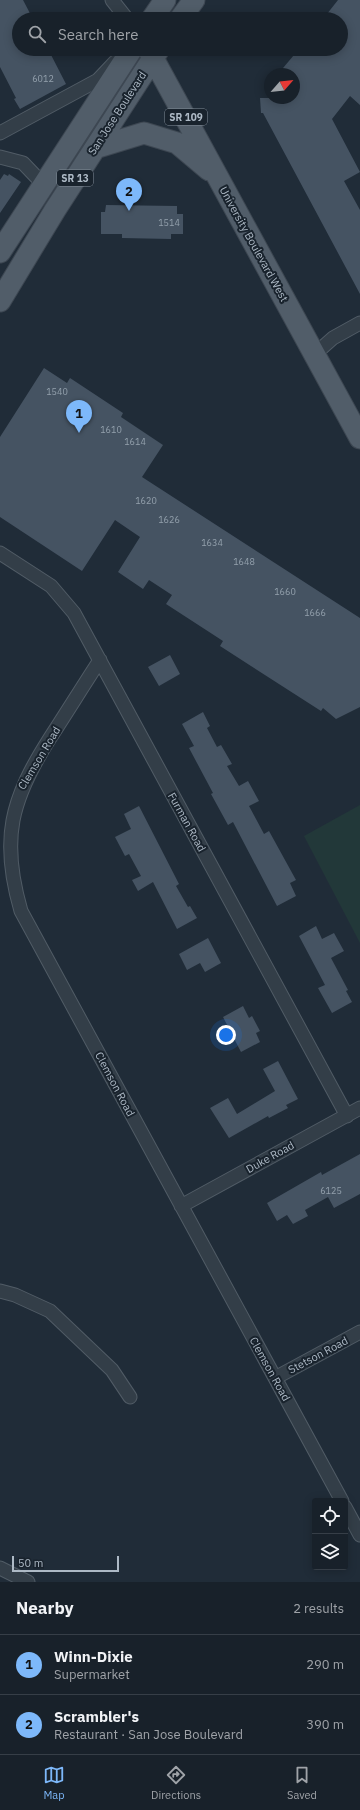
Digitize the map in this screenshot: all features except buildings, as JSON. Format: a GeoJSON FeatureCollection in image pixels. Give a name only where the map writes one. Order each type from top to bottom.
{"type":"FeatureCollection","features":[{"type":"Feature","properties":{"kind":"main road"},"geometry":{"type":"LineString","coordinates":[[157,12],[165,0]]}},
{"type":"Feature","properties":{"kind":"main road"},"geometry":{"type":"LineString","coordinates":[[185,12],[194,0]]}},
{"type":"Feature","properties":{"kind":"main road","name":"San Jose Boulevard"},"geometry":{"type":"LineString","coordinates":[[0,252],[127,56]]}},
{"type":"Feature","properties":{"kind":"main road","name":"San Jose Boulevard"},"geometry":{"type":"LineString","coordinates":[[0,301],[152,56]]}},
{"type":"Feature","properties":{"kind":"main road","name":"University Boulevard West"},"geometry":{"type":"LineString","coordinates":[[156,56],[217,176],[360,438]]}},
{"type":"Feature","properties":{"kind":"main road"},"geometry":{"type":"LineString","coordinates":[[95,148],[144,134],[177,143],[217,176]]}},
{"type":"Feature","properties":{"kind":"street"},"geometry":{"type":"LineString","coordinates":[[112,0],[121,12]]}},
{"type":"Feature","properties":{"kind":"street"},"geometry":{"type":"LineString","coordinates":[[0,133],[98,80],[121,56]]}},
{"type":"Feature","properties":{"kind":"street"},"geometry":{"type":"LineString","coordinates":[[0,157],[23,163],[44,185]]}},
{"type":"Feature","properties":{"kind":"street"},"geometry":{"type":"LineString","coordinates":[[315,354],[333,338],[360,323]]}},
{"type":"Feature","properties":{"kind":"street","name":"Furman Road"},"geometry":{"type":"LineString","coordinates":[[0,554],[58,592],[74,613],[347,1116]]}},
{"type":"Feature","properties":{"kind":"street","name":"Clemson Road"},"geometry":{"type":"LineString","coordinates":[[100,660],[22,784],[13,805],[8,826],[6,846],[7,865],[13,892],[21,911],[340,1498]]}},
{"type":"Feature","properties":{"kind":"street","name":"Duke Road"},"geometry":{"type":"LineString","coordinates":[[181,1206],[360,1108]]}},
{"type":"Feature","properties":{"kind":"street"},"geometry":{"type":"LineString","coordinates":[[0,1290],[50,1311],[112,1370],[130,1398]]}},
{"type":"Feature","properties":{"kind":"street","name":"Stetson Road"},"geometry":{"type":"LineString","coordinates":[[275,1378],[360,1332]]}},
{"type":"Feature","properties":{"kind":"street"},"geometry":{"type":"LineString","coordinates":[[348,1512],[360,1534]]}},
{"type":"Feature","properties":{"kind":"street"},"geometry":{"type":"LineString","coordinates":[[0,1568],[28,1582]]}},
{"type":"Feature","properties":{"kind":"green space"},"geometry":{"type":"Polygon","coordinates":[[[360,805],[360,943],[304,836],[360,805]]]}},
{"type":"Feature","properties":{"kind":"place","name":"Scrambler's"},"geometry":{"type":"Point","coordinates":[129,211]}},
{"type":"Feature","properties":{"kind":"place","name":"Winn-Dixie"},"geometry":{"type":"Point","coordinates":[79,433]}}]}
